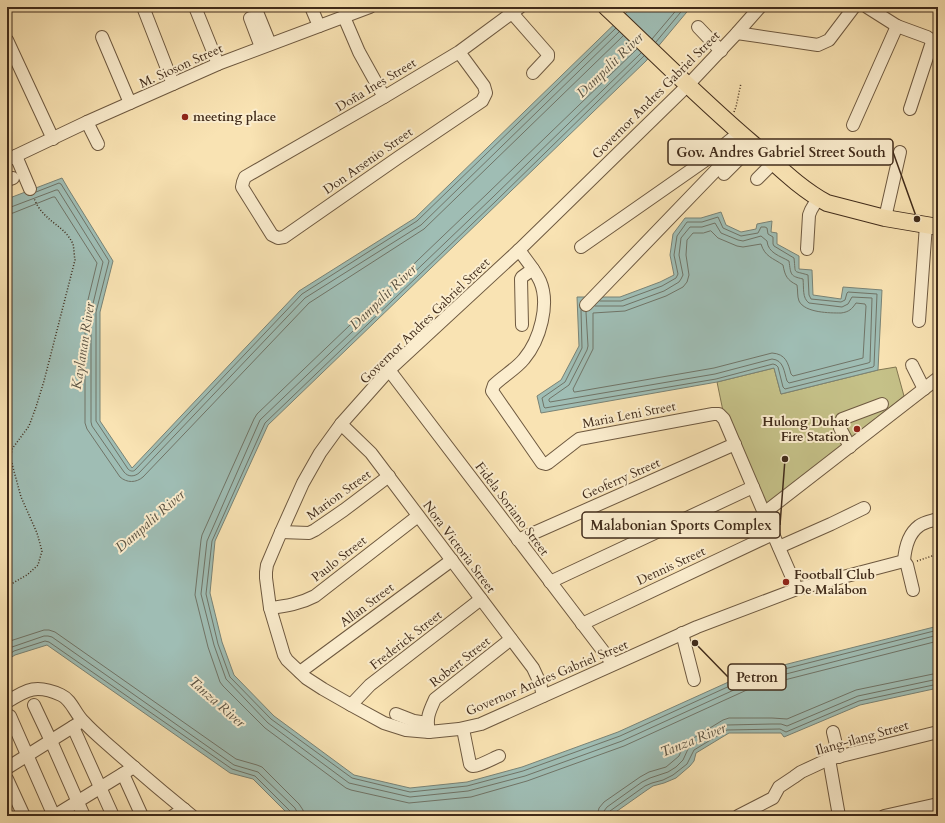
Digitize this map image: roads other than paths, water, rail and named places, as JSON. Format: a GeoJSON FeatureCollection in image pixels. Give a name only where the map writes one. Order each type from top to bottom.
{"type":"FeatureCollection","features":[{"type":"Feature","properties":{"kind":"main road"},"geometry":{"type":"LineString","coordinates":[[607,8],[726,121],[773,163],[818,198],[827,203],[885,218],[932,226]]}},
{"type":"Feature","properties":{"kind":"street"},"geometry":{"type":"LineString","coordinates":[[143,7],[173,84]]}},
{"type":"Feature","properties":{"kind":"street"},"geometry":{"type":"LineString","coordinates":[[196,7],[218,64]]}},
{"type":"Feature","properties":{"kind":"street"},"geometry":{"type":"LineString","coordinates":[[310,7],[319,26]]}},
{"type":"Feature","properties":{"kind":"street","name":"Governor Andres Gabriel Street"},"geometry":{"type":"LineString","coordinates":[[760,7],[688,85],[519,250],[389,370],[341,424],[320,453],[303,483],[267,565],[266,572],[270,608],[284,655],[306,678],[323,689],[384,723],[406,730],[428,728],[463,729],[481,724],[697,627],[797,590],[905,563]]}},
{"type":"Feature","properties":{"kind":"street"},"geometry":{"type":"LineString","coordinates":[[737,33],[818,45],[829,40],[854,7]]}},
{"type":"Feature","properties":{"kind":"street"},"geometry":{"type":"LineString","coordinates":[[866,7],[897,26],[927,37],[932,42],[910,109]]}},
{"type":"Feature","properties":{"kind":"street","name":"M. Sioson Street"},"geometry":{"type":"LineString","coordinates":[[11,158],[87,122],[218,64],[344,17],[363,8]]}},
{"type":"Feature","properties":{"kind":"street"},"geometry":{"type":"LineString","coordinates":[[516,10],[548,54],[548,57],[533,73]]}},
{"type":"Feature","properties":{"kind":"street","name":"Doña Ines Street"},"geometry":{"type":"LineString","coordinates":[[243,182],[246,177],[459,52],[516,10]]}},
{"type":"Feature","properties":{"kind":"street"},"geometry":{"type":"LineString","coordinates":[[252,13],[265,46]]}},
{"type":"Feature","properties":{"kind":"street"},"geometry":{"type":"LineString","coordinates":[[344,17],[359,52],[384,97]]}},
{"type":"Feature","properties":{"kind":"street"},"geometry":{"type":"LineString","coordinates":[[853,125],[897,26]]}},
{"type":"Feature","properties":{"kind":"street"},"geometry":{"type":"LineString","coordinates":[[698,27],[721,51]]}},
{"type":"Feature","properties":{"kind":"street"},"geometry":{"type":"LineString","coordinates":[[102,37],[130,103]]}},
{"type":"Feature","properties":{"kind":"street"},"geometry":{"type":"LineString","coordinates":[[7,40],[53,139]]}},
{"type":"Feature","properties":{"kind":"street","name":"Don Arsenio Street"},"geometry":{"type":"LineString","coordinates":[[243,182],[242,187],[272,235],[278,238],[284,237],[482,100],[486,93],[484,86],[459,52]]}},
{"type":"Feature","properties":{"kind":"street"},"geometry":{"type":"LineString","coordinates":[[87,122],[98,144]]}},
{"type":"Feature","properties":{"kind":"street"},"geometry":{"type":"LineString","coordinates":[[715,183],[746,139]]}},
{"type":"Feature","properties":{"kind":"street"},"geometry":{"type":"LineString","coordinates":[[581,246],[707,159],[746,139]]}},
{"type":"Feature","properties":{"kind":"street"},"geometry":{"type":"LineString","coordinates":[[586,305],[746,139]]}},
{"type":"Feature","properties":{"kind":"street"},"geometry":{"type":"LineString","coordinates":[[885,218],[900,152]]}},
{"type":"Feature","properties":{"kind":"street"},"geometry":{"type":"LineString","coordinates":[[11,158],[30,189]]}},
{"type":"Feature","properties":{"kind":"street"},"geometry":{"type":"LineString","coordinates":[[757,179],[773,163]]}},
{"type":"Feature","properties":{"kind":"street"},"geometry":{"type":"LineString","coordinates":[[807,249],[809,215],[818,198]]}},
{"type":"Feature","properties":{"kind":"street"},"geometry":{"type":"LineString","coordinates":[[919,321],[932,226]]}},
{"type":"Feature","properties":{"kind":"street","name":"Maria Leni Street"},"geometry":{"type":"LineString","coordinates":[[519,250],[540,281],[543,289],[543,316],[536,340],[524,359],[494,385],[492,391],[542,463],[548,463],[579,439],[716,413],[724,419],[797,590]]}},
{"type":"Feature","properties":{"kind":"street"},"geometry":{"type":"LineString","coordinates":[[522,325],[521,279],[533,270]]}},
{"type":"Feature","properties":{"kind":"street"},"geometry":{"type":"LineString","coordinates":[[912,365],[924,389]]}},
{"type":"Feature","properties":{"kind":"street","name":"Fidela Soriano Street"},"geometry":{"type":"LineString","coordinates":[[389,370],[613,664]]}},
{"type":"Feature","properties":{"kind":"street"},"geometry":{"type":"LineString","coordinates":[[764,513],[938,378]]}},
{"type":"Feature","properties":{"kind":"street"},"geometry":{"type":"LineString","coordinates":[[850,446],[840,428],[842,419],[882,404]]}},
{"type":"Feature","properties":{"kind":"street","name":"Nora Victoria Street"},"geometry":{"type":"LineString","coordinates":[[341,424],[371,453],[511,639],[532,668],[540,683],[543,696]]}},
{"type":"Feature","properties":{"kind":"street","name":"Geoferry Street"},"geometry":{"type":"LineString","coordinates":[[518,540],[735,444]]}},
{"type":"Feature","properties":{"kind":"street","name":"Marion Street"},"geometry":{"type":"LineString","coordinates":[[281,532],[310,533],[344,510],[389,476]]}},
{"type":"Feature","properties":{"kind":"street"},"geometry":{"type":"LineString","coordinates":[[550,582],[754,487]]}},
{"type":"Feature","properties":{"kind":"street"},"geometry":{"type":"LineString","coordinates":[[779,547],[864,508]]}},
{"type":"Feature","properties":{"kind":"street","name":"Paulo Street"},"geometry":{"type":"LineString","coordinates":[[270,608],[296,604],[315,596],[418,516]]}},
{"type":"Feature","properties":{"kind":"street"},"geometry":{"type":"LineString","coordinates":[[913,590],[905,563],[905,551],[908,540],[920,525],[938,519]]}},
{"type":"Feature","properties":{"kind":"street","name":"Dennis Street"},"geometry":{"type":"LineString","coordinates":[[582,624],[773,534]]}},
{"type":"Feature","properties":{"kind":"street","name":"Allan Street"},"geometry":{"type":"LineString","coordinates":[[300,672],[452,560]]}},
{"type":"Feature","properties":{"kind":"street","name":"Frederick Street"},"geometry":{"type":"LineString","coordinates":[[351,705],[370,686],[481,599]]}},
{"type":"Feature","properties":{"kind":"street"},"geometry":{"type":"LineString","coordinates":[[682,634],[694,680]]}},
{"type":"Feature","properties":{"kind":"street","name":"Robert Street"},"geometry":{"type":"LineString","coordinates":[[428,728],[429,711],[435,699],[511,639]]}},
{"type":"Feature","properties":{"kind":"street"},"geometry":{"type":"LineString","coordinates":[[7,702],[28,690],[35,688],[63,695],[69,701],[100,788],[113,816]]}},
{"type":"Feature","properties":{"kind":"street"},"geometry":{"type":"LineString","coordinates":[[34,706],[84,816]]}},
{"type":"Feature","properties":{"kind":"street"},"geometry":{"type":"LineString","coordinates":[[396,714],[428,728]]}},
{"type":"Feature","properties":{"kind":"street"},"geometry":{"type":"LineString","coordinates":[[10,716],[54,816],[134,767]]}},
{"type":"Feature","properties":{"kind":"street"},"geometry":{"type":"LineString","coordinates":[[7,768],[77,724]]}},
{"type":"Feature","properties":{"kind":"street"},"geometry":{"type":"LineString","coordinates":[[77,724],[134,767],[188,813]]}},
{"type":"Feature","properties":{"kind":"street"},"geometry":{"type":"LineString","coordinates":[[463,729],[471,766],[482,764],[499,756]]}},
{"type":"Feature","properties":{"kind":"street"},"geometry":{"type":"LineString","coordinates":[[833,732],[839,816]]}},
{"type":"Feature","properties":{"kind":"street","name":"Ilang-ilang Street"},"geometry":{"type":"LineString","coordinates":[[738,816],[773,798],[779,787],[797,774],[834,758],[938,732]]}},
{"type":"Feature","properties":{"kind":"street"},"geometry":{"type":"LineString","coordinates":[[123,774],[142,816]]}},
{"type":"Feature","properties":{"kind":"street"},"geometry":{"type":"LineString","coordinates":[[7,780],[24,816]]}},
{"type":"Feature","properties":{"kind":"street"},"geometry":{"type":"LineString","coordinates":[[884,816],[938,804]]}},
{"type":"Feature","properties":{"kind":"street"},"geometry":{"type":"LineString","coordinates":[[173,816],[188,813]]}},
{"type":"Feature","properties":{"kind":"water"},"geometry":{"type":"Polygon","coordinates":[[[632,7],[691,7],[646,61],[268,425],[215,541],[210,593],[222,642],[234,675],[274,716],[354,775],[410,788],[467,782],[522,767],[618,732],[744,675],[938,626],[938,688],[860,705],[784,737],[781,733],[729,733],[696,753],[694,761],[690,766],[676,778],[653,786],[610,816],[290,816],[253,779],[230,773],[47,645],[15,655],[7,660],[7,199],[62,178],[113,261],[100,312],[100,421],[132,468],[299,291],[415,218],[632,7]]]}},
{"type":"Feature","properties":{"kind":"water"},"geometry":{"type":"Polygon","coordinates":[[[721,212],[726,225],[741,232],[756,229],[757,224],[772,221],[771,232],[777,233],[777,244],[799,256],[799,269],[812,270],[813,295],[841,299],[843,287],[882,290],[878,370],[781,394],[774,368],[717,382],[541,413],[537,396],[561,380],[579,346],[577,297],[620,297],[660,282],[674,275],[670,255],[673,234],[685,218],[701,218],[721,212]]]}},
{"type":"Feature","properties":{"kind":"place","name":"meeting place"},"geometry":{"type":"Point","coordinates":[185,117]}},
{"type":"Feature","properties":{"kind":"place","name":"Gov. Andres Gabriel Street South"},"geometry":{"type":"Point","coordinates":[917,219]}},
{"type":"Feature","properties":{"kind":"place","name":"Hulong Duhat Fire Station"},"geometry":{"type":"Point","coordinates":[857,429]}},
{"type":"Feature","properties":{"kind":"place","name":"Malabonian Sports Complex"},"geometry":{"type":"Point","coordinates":[785,459]}},
{"type":"Feature","properties":{"kind":"place","name":"Football Club De Malabon"},"geometry":{"type":"Point","coordinates":[786,582]}},
{"type":"Feature","properties":{"kind":"place","name":"Petron"},"geometry":{"type":"Point","coordinates":[695,643]}},
{"type":"Feature","properties":{"kind":"water label","name":"Dampalit River"},"geometry":{"type":"Point","coordinates":[610,65]}},
{"type":"Feature","properties":{"kind":"water label","name":"Dampalit River"},"geometry":{"type":"Point","coordinates":[383,297]}},
{"type":"Feature","properties":{"kind":"water label","name":"Kaylanan River"},"geometry":{"type":"Point","coordinates":[83,346]}},
{"type":"Feature","properties":{"kind":"water label","name":"Dampalit River"},"geometry":{"type":"Point","coordinates":[150,521]}},
{"type":"Feature","properties":{"kind":"water label","name":"Tanza River"},"geometry":{"type":"Point","coordinates":[217,702]}},
{"type":"Feature","properties":{"kind":"water label","name":"Tanza River"},"geometry":{"type":"Point","coordinates":[693,740]}}]}
